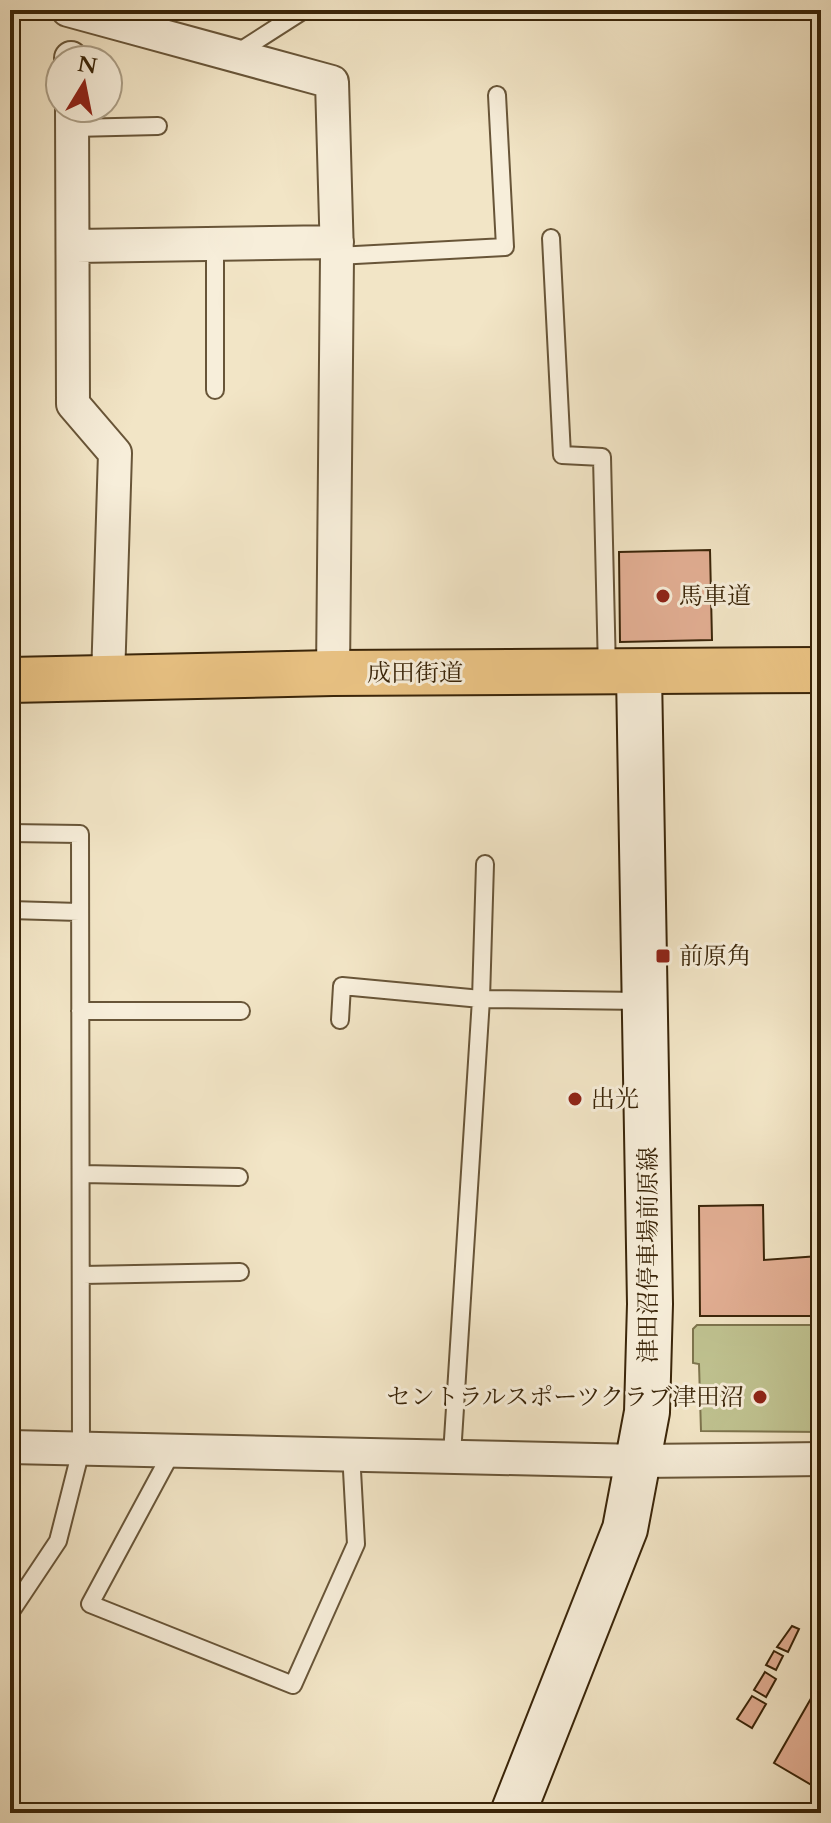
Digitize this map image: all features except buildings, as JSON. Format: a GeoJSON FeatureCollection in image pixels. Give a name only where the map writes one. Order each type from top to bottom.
{"type":"FeatureCollection","features":[{"type":"Feature","properties":{"kind":"highway","name":"成田街道"},"geometry":{"type":"LineString","coordinates":[[10,680],[333,673],[624,674],[821,670]]}},
{"type":"Feature","properties":{"kind":"main road","name":"津田沼停車場前原線"},"geometry":{"type":"LineString","coordinates":[[513,1813],[625,1529],[647,1412],[650,1304],[645,1001],[624,674]]}},
{"type":"Feature","properties":{"kind":"street"},"geometry":{"type":"LineString","coordinates":[[81,11],[332,82],[337,249],[333,673]]}},
{"type":"Feature","properties":{"kind":"street"},"geometry":{"type":"LineString","coordinates":[[73,124],[76,246],[73,404],[115,453],[108,679]]}},
{"type":"Feature","properties":{"kind":"street"},"geometry":{"type":"LineString","coordinates":[[76,246],[215,243],[337,249]]}},
{"type":"Feature","properties":{"kind":"street"},"geometry":{"type":"LineString","coordinates":[[10,1447],[351,1452],[639,1461],[821,1459]]}},
{"type":"Feature","properties":{"kind":"lane"},"geometry":{"type":"LineString","coordinates":[[237,53],[304,10]]}},
{"type":"Feature","properties":{"kind":"lane"},"geometry":{"type":"LineString","coordinates":[[337,249],[505,247],[497,95]]}},
{"type":"Feature","properties":{"kind":"lane"},"geometry":{"type":"LineString","coordinates":[[124,123],[158,126]]}},
{"type":"Feature","properties":{"kind":"lane"},"geometry":{"type":"LineString","coordinates":[[551,238],[562,455],[602,457],[624,674]]}},
{"type":"Feature","properties":{"kind":"lane"},"geometry":{"type":"LineString","coordinates":[[215,243],[215,390]]}},
{"type":"Feature","properties":{"kind":"lane"},"geometry":{"type":"LineString","coordinates":[[10,833],[80,834],[83,1275],[81,1450],[58,1541],[10,1613]]}},
{"type":"Feature","properties":{"kind":"lane"},"geometry":{"type":"LineString","coordinates":[[452,1455],[481,999],[485,864]]}},
{"type":"Feature","properties":{"kind":"lane"},"geometry":{"type":"LineString","coordinates":[[10,910],[79,912]]}},
{"type":"Feature","properties":{"kind":"lane"},"geometry":{"type":"LineString","coordinates":[[340,1020],[342,986],[481,999],[645,1001]]}},
{"type":"Feature","properties":{"kind":"lane"},"geometry":{"type":"LineString","coordinates":[[80,1011],[241,1011]]}},
{"type":"Feature","properties":{"kind":"lane"},"geometry":{"type":"LineString","coordinates":[[82,1174],[239,1177]]}},
{"type":"Feature","properties":{"kind":"lane"},"geometry":{"type":"LineString","coordinates":[[83,1275],[240,1272]]}},
{"type":"Feature","properties":{"kind":"lane"},"geometry":{"type":"LineString","coordinates":[[173,1450],[90,1604],[293,1685],[356,1544],[351,1452]]}},
{"type":"Feature","properties":{"kind":"green space","name":"セントラルスポーツクラブ津田沼"},"geometry":{"type":"Polygon","coordinates":[[[697,1325],[821,1325],[821,1432],[701,1431],[699,1364],[693,1363],[693,1329],[697,1325]]]}},
{"type":"Feature","properties":{"kind":"place","name":"馬車道"},"geometry":{"type":"Point","coordinates":[663,596]}},
{"type":"Feature","properties":{"kind":"place","name":"前原角"},"geometry":{"type":"Point","coordinates":[663,956]}},
{"type":"Feature","properties":{"kind":"place","name":"出光"},"geometry":{"type":"Point","coordinates":[575,1099]}},
{"type":"Feature","properties":{"kind":"place","name":"セントラルスポーツクラブ津田沼"},"geometry":{"type":"Point","coordinates":[760,1397]}}]}
